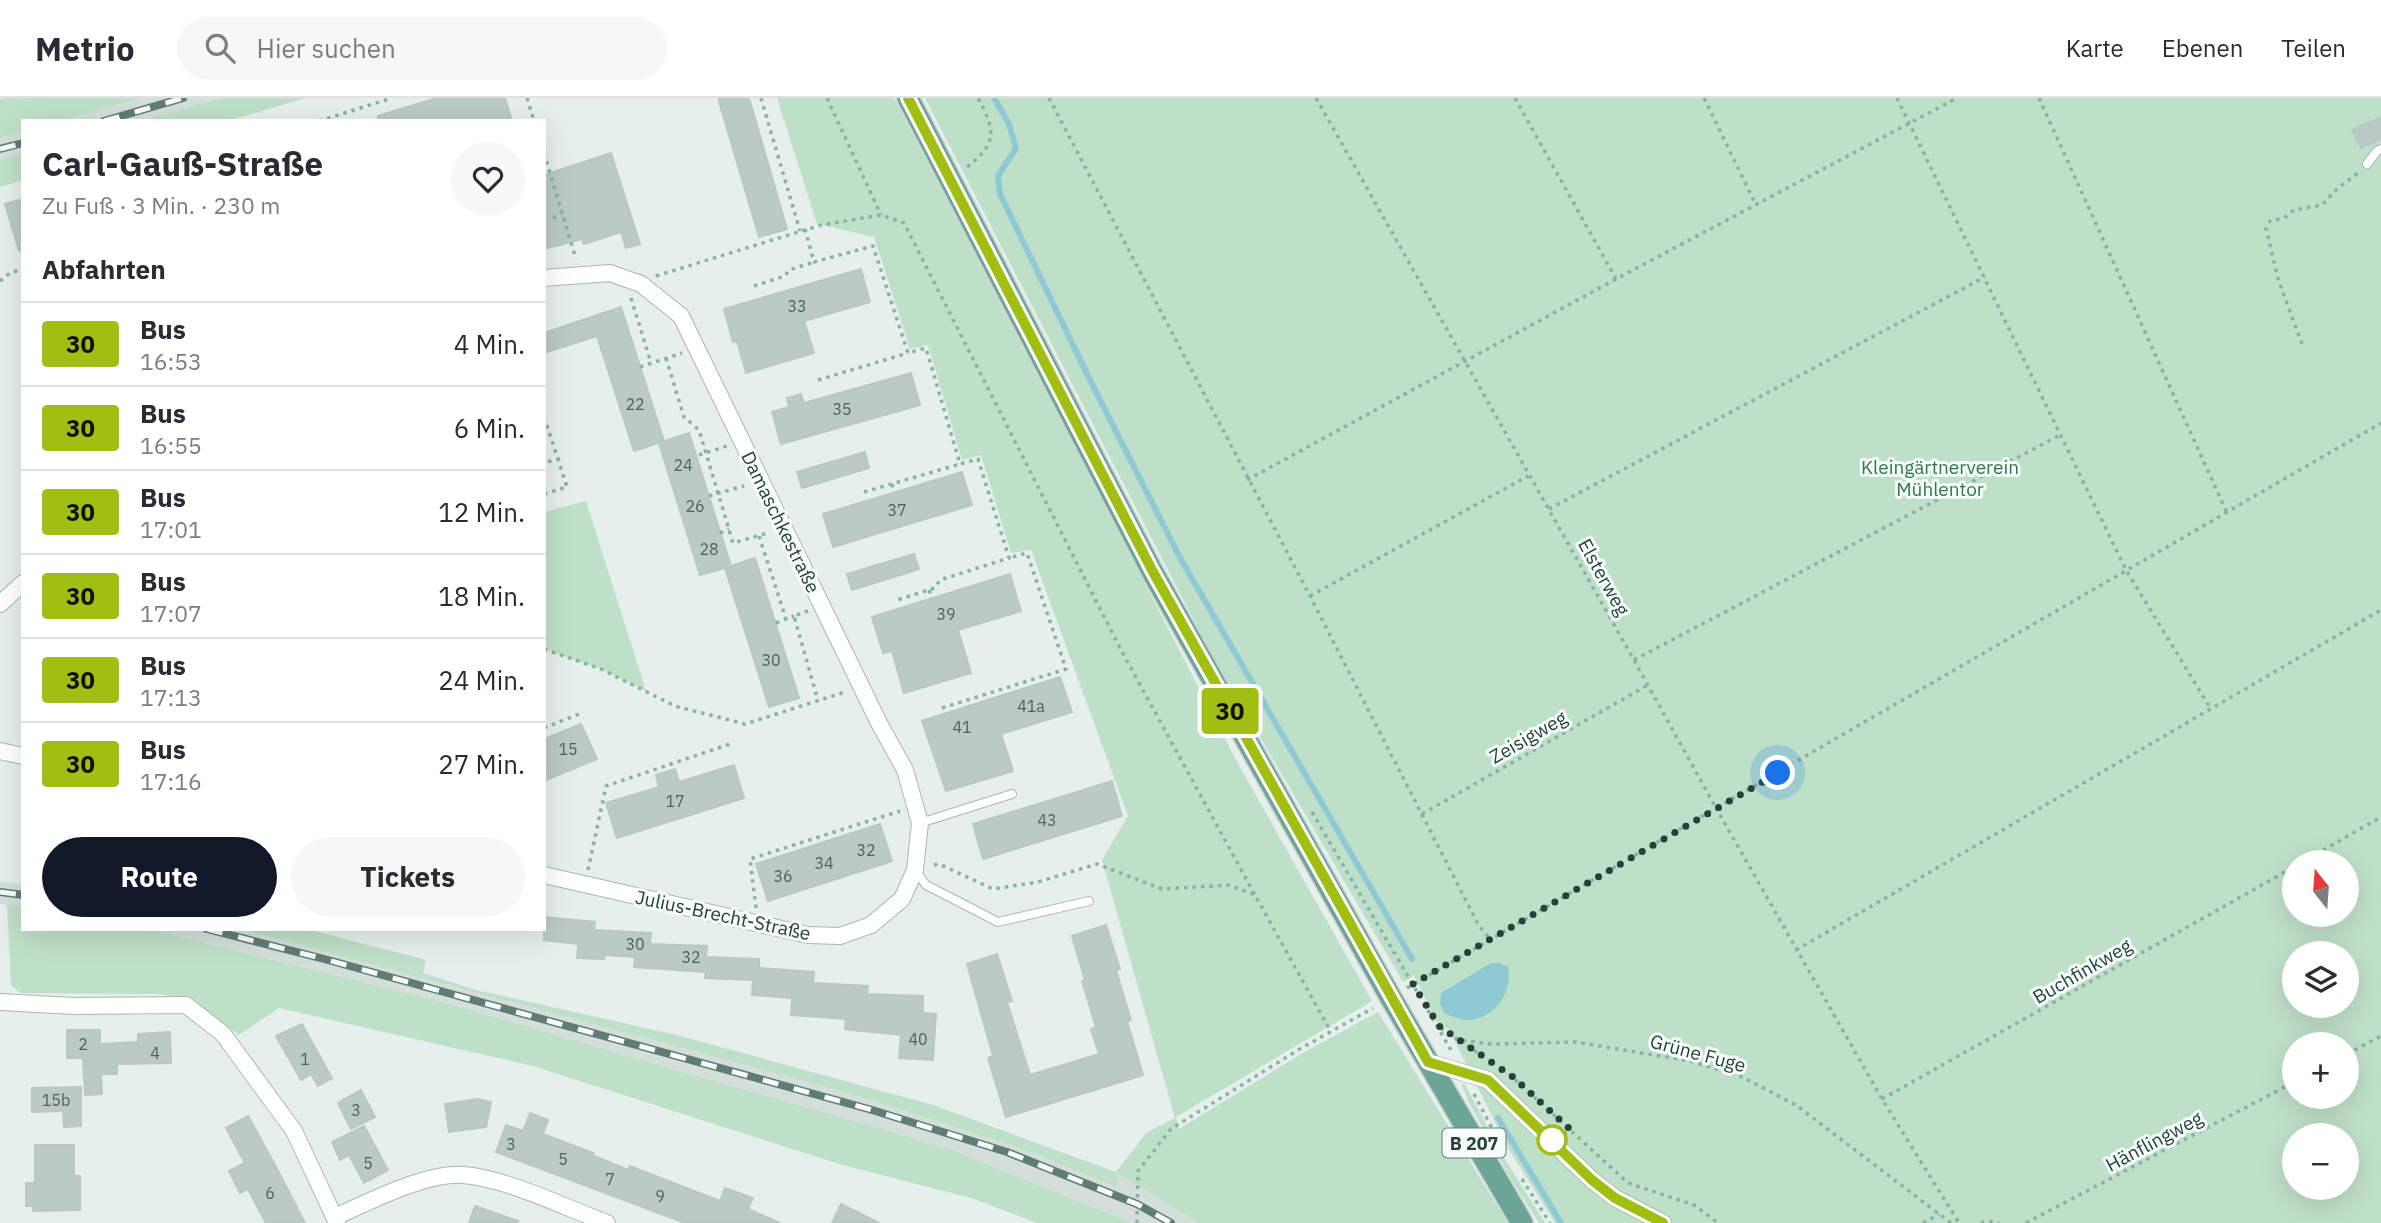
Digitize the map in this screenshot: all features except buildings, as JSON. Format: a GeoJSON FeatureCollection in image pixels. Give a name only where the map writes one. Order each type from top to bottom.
{"type":"FeatureCollection","features":[{"type":"Feature","properties":{"kind":"main road","name":"B 207"},"geometry":{"type":"LineString","coordinates":[[908,98],[1153,572],[1391,998],[1522,1223]]}},
{"type":"Feature","properties":{"kind":"street","name":"Damaschkestraße"},"geometry":{"type":"LineString","coordinates":[[546,278],[610,273],[641,284],[681,316],[905,770],[920,823],[915,870]]}},
{"type":"Feature","properties":{"kind":"street"},"geometry":{"type":"LineString","coordinates":[[0,604],[21,585]]}},
{"type":"Feature","properties":{"kind":"street"},"geometry":{"type":"LineString","coordinates":[[0,751],[21,756]]}},
{"type":"Feature","properties":{"kind":"street","name":"Julius-Brecht-Straße"},"geometry":{"type":"LineString","coordinates":[[546,875],[808,935],[841,936],[871,925],[902,899],[915,870]]}},
{"type":"Feature","properties":{"kind":"street"},"geometry":{"type":"LineString","coordinates":[[0,1002],[74,1006],[187,1005],[223,1034],[294,1131],[336,1220],[423,1181],[461,1174],[496,1181],[607,1223]]}},
{"type":"Feature","properties":{"kind":"street"},"geometry":{"type":"LineString","coordinates":[[1428,1062],[1488,1080],[1592,1180],[1615,1198],[1663,1223]]}},
{"type":"Feature","properties":{"kind":"lane"},"geometry":{"type":"LineString","coordinates":[[2367,164],[2381,149]]}},
{"type":"Feature","properties":{"kind":"lane"},"geometry":{"type":"LineString","coordinates":[[920,823],[1012,794]]}},
{"type":"Feature","properties":{"kind":"lane"},"geometry":{"type":"LineString","coordinates":[[915,870],[926,885],[998,922],[1089,901]]}},
{"type":"Feature","properties":{"kind":"path"},"geometry":{"type":"LineString","coordinates":[[324,119],[392,98]]}},
{"type":"Feature","properties":{"kind":"path"},"geometry":{"type":"LineString","coordinates":[[527,98],[533,119]]}},
{"type":"Feature","properties":{"kind":"path"},"geometry":{"type":"LineString","coordinates":[[761,98],[814,262]]}},
{"type":"Feature","properties":{"kind":"path"},"geometry":{"type":"LineString","coordinates":[[827,98],[881,215]]}},
{"type":"Feature","properties":{"kind":"path"},"geometry":{"type":"LineString","coordinates":[[965,169],[980,157],[991,142],[989,118],[978,98]]}},
{"type":"Feature","properties":{"kind":"path"},"geometry":{"type":"LineString","coordinates":[[1049,98],[1310,596],[1479,926],[1491,940]]}},
{"type":"Feature","properties":{"kind":"path","name":"Elsterweg"},"geometry":{"type":"LineString","coordinates":[[1316,98],[1796,950],[1882,1099],[1959,1223]]}},
{"type":"Feature","properties":{"kind":"path"},"geometry":{"type":"LineString","coordinates":[[1516,98],[1616,279]]}},
{"type":"Feature","properties":{"kind":"path"},"geometry":{"type":"LineString","coordinates":[[1704,98],[1756,205]]}},
{"type":"Feature","properties":{"kind":"path"},"geometry":{"type":"LineString","coordinates":[[1897,98],[2126,570],[2211,709]]}},
{"type":"Feature","properties":{"kind":"path"},"geometry":{"type":"LineString","coordinates":[[1247,480],[1616,279],[1957,98]]}},
{"type":"Feature","properties":{"kind":"path"},"geometry":{"type":"LineString","coordinates":[[2039,98],[2227,513]]}},
{"type":"Feature","properties":{"kind":"path"},"geometry":{"type":"LineString","coordinates":[[546,160],[581,274]]}},
{"type":"Feature","properties":{"kind":"path"},"geometry":{"type":"LineString","coordinates":[[2302,344],[2278,279],[2266,228],[2270,221],[2284,218],[2294,210],[2322,205],[2367,164]]}},
{"type":"Feature","properties":{"kind":"path"},"geometry":{"type":"LineString","coordinates":[[553,218],[562,215]]}},
{"type":"Feature","properties":{"kind":"path"},"geometry":{"type":"LineString","coordinates":[[641,284],[654,276],[802,230],[881,215],[904,223],[1120,648],[1331,1032]]}},
{"type":"Feature","properties":{"kind":"path"},"geometry":{"type":"LineString","coordinates":[[754,286],[785,276],[789,270],[873,246],[908,353]]}},
{"type":"Feature","properties":{"kind":"path"},"geometry":{"type":"LineString","coordinates":[[0,281],[10,273],[21,270]]}},
{"type":"Feature","properties":{"kind":"path"},"geometry":{"type":"LineString","coordinates":[[1549,509],[1984,277]]}},
{"type":"Feature","properties":{"kind":"path"},"geometry":{"type":"LineString","coordinates":[[624,278],[651,363]]}},
{"type":"Feature","properties":{"kind":"path"},"geometry":{"type":"LineString","coordinates":[[818,380],[926,348],[960,464]]}},
{"type":"Feature","properties":{"kind":"path"},"geometry":{"type":"LineString","coordinates":[[640,367],[697,349]]}},
{"type":"Feature","properties":{"kind":"path"},"geometry":{"type":"LineString","coordinates":[[666,358],[684,417],[699,430],[733,543],[784,527]]}},
{"type":"Feature","properties":{"kind":"path"},"geometry":{"type":"LineString","coordinates":[[546,423],[567,486],[546,493]]}},
{"type":"Feature","properties":{"kind":"path"},"geometry":{"type":"LineString","coordinates":[[1309,807],[1413,984],[2381,423]]}},
{"type":"Feature","properties":{"kind":"path"},"geometry":{"type":"LineString","coordinates":[[1634,660],[2062,434]]}},
{"type":"Feature","properties":{"kind":"path"},"geometry":{"type":"LineString","coordinates":[[699,455],[742,441]]}},
{"type":"Feature","properties":{"kind":"path"},"geometry":{"type":"LineString","coordinates":[[864,492],[978,458],[1009,558]]}},
{"type":"Feature","properties":{"kind":"path"},"geometry":{"type":"LineString","coordinates":[[547,462],[558,459]]}},
{"type":"Feature","properties":{"kind":"path"},"geometry":{"type":"LineString","coordinates":[[1310,596],[1529,475]]}},
{"type":"Feature","properties":{"kind":"path"},"geometry":{"type":"LineString","coordinates":[[709,496],[761,481]]}},
{"type":"Feature","properties":{"kind":"path"},"geometry":{"type":"LineString","coordinates":[[892,485],[894,492]]}},
{"type":"Feature","properties":{"kind":"path"},"geometry":{"type":"LineString","coordinates":[[720,533],[729,529]]}},
{"type":"Feature","properties":{"kind":"path"},"geometry":{"type":"LineString","coordinates":[[759,536],[786,619]]}},
{"type":"Feature","properties":{"kind":"path"},"geometry":{"type":"LineString","coordinates":[[897,600],[935,588],[940,580],[1027,553],[1066,668],[942,708]]}},
{"type":"Feature","properties":{"kind":"path"},"geometry":{"type":"LineString","coordinates":[[929,590],[932,598]]}},
{"type":"Feature","properties":{"kind":"path"},"geometry":{"type":"LineString","coordinates":[[776,623],[822,606]]}},
{"type":"Feature","properties":{"kind":"path"},"geometry":{"type":"LineString","coordinates":[[1796,950],[2381,610]]}},
{"type":"Feature","properties":{"kind":"path"},"geometry":{"type":"LineString","coordinates":[[794,616],[818,701]]}},
{"type":"Feature","properties":{"kind":"path"},"geometry":{"type":"LineString","coordinates":[[546,650],[601,670],[676,706],[745,724],[862,687]]}},
{"type":"Feature","properties":{"kind":"path","name":"Zeisigweg"},"geometry":{"type":"LineString","coordinates":[[1422,814],[1648,685]]}},
{"type":"Feature","properties":{"kind":"path"},"geometry":{"type":"LineString","coordinates":[[546,728],[579,714]]}},
{"type":"Feature","properties":{"kind":"path"},"geometry":{"type":"LineString","coordinates":[[585,884],[606,786],[733,743]]}},
{"type":"Feature","properties":{"kind":"path"},"geometry":{"type":"LineString","coordinates":[[758,924],[750,859],[915,806]]}},
{"type":"Feature","properties":{"kind":"path"},"geometry":{"type":"LineString","coordinates":[[2324,850],[2381,817]]}},
{"type":"Feature","properties":{"kind":"path"},"geometry":{"type":"LineString","coordinates":[[915,870],[939,864],[993,889],[1038,882],[1097,864],[1162,889],[1229,885],[1255,895]]}},
{"type":"Feature","properties":{"kind":"path","name":"Buchfinkweg"},"geometry":{"type":"LineString","coordinates":[[1882,1099],[2282,874]]}},
{"type":"Feature","properties":{"kind":"path","name":"Grüne Fuge"},"geometry":{"type":"LineString","coordinates":[[1413,984],[1439,1026],[1458,1040],[1492,1044],[1576,1042],[1690,1061],[1741,1076],[1796,1105],[1951,1223]]}},
{"type":"Feature","properties":{"kind":"path"},"geometry":{"type":"LineString","coordinates":[[1137,1223],[1138,1171],[1171,1129],[1391,998]]}},
{"type":"Feature","properties":{"kind":"path"},"geometry":{"type":"LineString","coordinates":[[2359,1047],[2381,1035]]}},
{"type":"Feature","properties":{"kind":"path"},"geometry":{"type":"LineString","coordinates":[[1458,1040],[1491,1062]]}},
{"type":"Feature","properties":{"kind":"path"},"geometry":{"type":"LineString","coordinates":[[1502,1070],[1513,1077],[1628,1183],[1694,1205],[1718,1223]]}},
{"type":"Feature","properties":{"kind":"path"},"geometry":{"type":"LineString","coordinates":[[1463,1071],[1498,1139]]}},
{"type":"Feature","properties":{"kind":"path","name":"Hänflingweg"},"geometry":{"type":"LineString","coordinates":[[2026,1223],[2282,1088]]}},
{"type":"Feature","properties":{"kind":"path"},"geometry":{"type":"LineString","coordinates":[[1517,1171],[1549,1223]]}},
{"type":"Feature","properties":{"kind":"path"},"geometry":{"type":"LineString","coordinates":[[1923,1223],[1939,1214]]}},
{"type":"Feature","properties":{"kind":"path"},"geometry":{"type":"LineString","coordinates":[[1981,1223],[1999,1223]]}},
{"type":"Feature","properties":{"kind":"shaded area"},"geometry":{"type":"Polygon","coordinates":[[[143,98],[221,98],[147,119],[68,119],[143,98]]]}},
{"type":"Feature","properties":{"kind":"shaded area"},"geometry":{"type":"Polygon","coordinates":[[[21,132],[21,155],[0,160],[0,138],[21,132]]]}},
{"type":"Feature","properties":{"kind":"shaded area"},"geometry":{"type":"Polygon","coordinates":[[[0,882],[21,884],[21,907],[0,904],[0,882]]]}},
{"type":"Feature","properties":{"kind":"shaded area"},"geometry":{"type":"Polygon","coordinates":[[[156,931],[247,931],[842,1091],[1020,1148],[1117,1187],[1117,1173],[1199,1223],[1132,1223],[950,1149],[432,999],[156,931]]]}},
{"type":"Feature","properties":{"kind":"green space"},"geometry":{"type":"Polygon","coordinates":[[[143,98],[68,119],[21,119],[21,132],[0,138],[0,99],[143,98]]]}},
{"type":"Feature","properties":{"kind":"green space"},"geometry":{"type":"Polygon","coordinates":[[[221,98],[306,98],[234,119],[147,119],[221,98]]]}},
{"type":"Feature","properties":{"kind":"green space"},"geometry":{"type":"Polygon","coordinates":[[[777,98],[894,98],[1236,760],[1372,1001],[1176,1117],[1179,1129],[1301,1054],[1378,1012],[1508,1223],[1199,1223],[1117,1173],[1117,1187],[1020,1148],[842,1091],[247,931],[315,931],[426,960],[423,973],[476,990],[677,1035],[933,1105],[1116,1172],[1147,1132],[1175,1118],[1102,860],[1128,816],[1031,550],[1011,553],[981,455],[962,460],[928,345],[910,349],[874,237],[817,224],[777,98]]]}},
{"type":"Feature","properties":{"kind":"green space","name":"Kleingärtnerverein Mühlentor"},"geometry":{"type":"Polygon","coordinates":[[[925,98],[2381,98],[2381,1223],[1555,1223],[1508,1148],[1449,1030],[1437,1022],[1414,976],[1403,982],[1207,646],[925,98]]]}},
{"type":"Feature","properties":{"kind":"green space"},"geometry":{"type":"Polygon","coordinates":[[[21,155],[21,181],[0,187],[0,160],[21,155]]]}},
{"type":"Feature","properties":{"kind":"green space"},"geometry":{"type":"Polygon","coordinates":[[[586,501],[646,691],[601,669],[546,650],[546,511],[586,501]]]}},
{"type":"Feature","properties":{"kind":"green space"},"geometry":{"type":"Polygon","coordinates":[[[7,904],[21,907],[21,931],[156,931],[432,999],[950,1149],[1132,1223],[1037,1223],[974,1199],[836,1163],[533,1066],[279,1008],[239,1035],[190,998],[156,994],[20,993],[11,985],[7,904]]]}},
{"type":"Feature","properties":{"kind":"green space"},"geometry":{"type":"Polygon","coordinates":[[[1461,1084],[1465,1084],[1501,1153],[1545,1223],[1539,1223],[1512,1181],[1461,1084]]]}},
{"type":"Feature","properties":{"kind":"water"},"geometry":{"type":"Polygon","coordinates":[[[1491,963],[1508,967],[1509,976],[1504,995],[1493,1010],[1485,1016],[1466,1020],[1444,1013],[1440,1003],[1441,993],[1491,963]]]}},
{"type":"Feature","properties":{"kind":"waterway"},"geometry":{"type":"LineString","coordinates":[[994,98],[1009,124],[1016,148],[998,176],[1000,194],[1090,380],[1179,556],[1412,959]]}},
{"type":"Feature","properties":{"kind":"waterway"},"geometry":{"type":"LineString","coordinates":[[1498,1118],[1561,1223]]}},
{"type":"Feature","properties":{"kind":"railway"},"geometry":{"type":"LineString","coordinates":[[111,119],[183,98]]}},
{"type":"Feature","properties":{"kind":"railway"},"geometry":{"type":"LineString","coordinates":[[0,149],[21,144]]}},
{"type":"Feature","properties":{"kind":"railway"},"geometry":{"type":"LineString","coordinates":[[0,892],[21,895]]}},
{"type":"Feature","properties":{"kind":"railway"},"geometry":{"type":"LineString","coordinates":[[215,931],[872,1110],[1007,1152],[1137,1204],[1171,1223]]}},
{"type":"Feature","properties":{"kind":"bus line","name":"30"},"geometry":{"type":"LineString","coordinates":[[908,98],[1153,572],[1428,1062],[1488,1080],[1592,1180],[1615,1198],[1663,1223]]}},
{"type":"Feature","properties":{"kind":"route"},"geometry":{"type":"LineString","coordinates":[[1552,1140],[1571,1130],[1513,1077],[1439,1026],[1413,984],[1778,773]]}}]}
